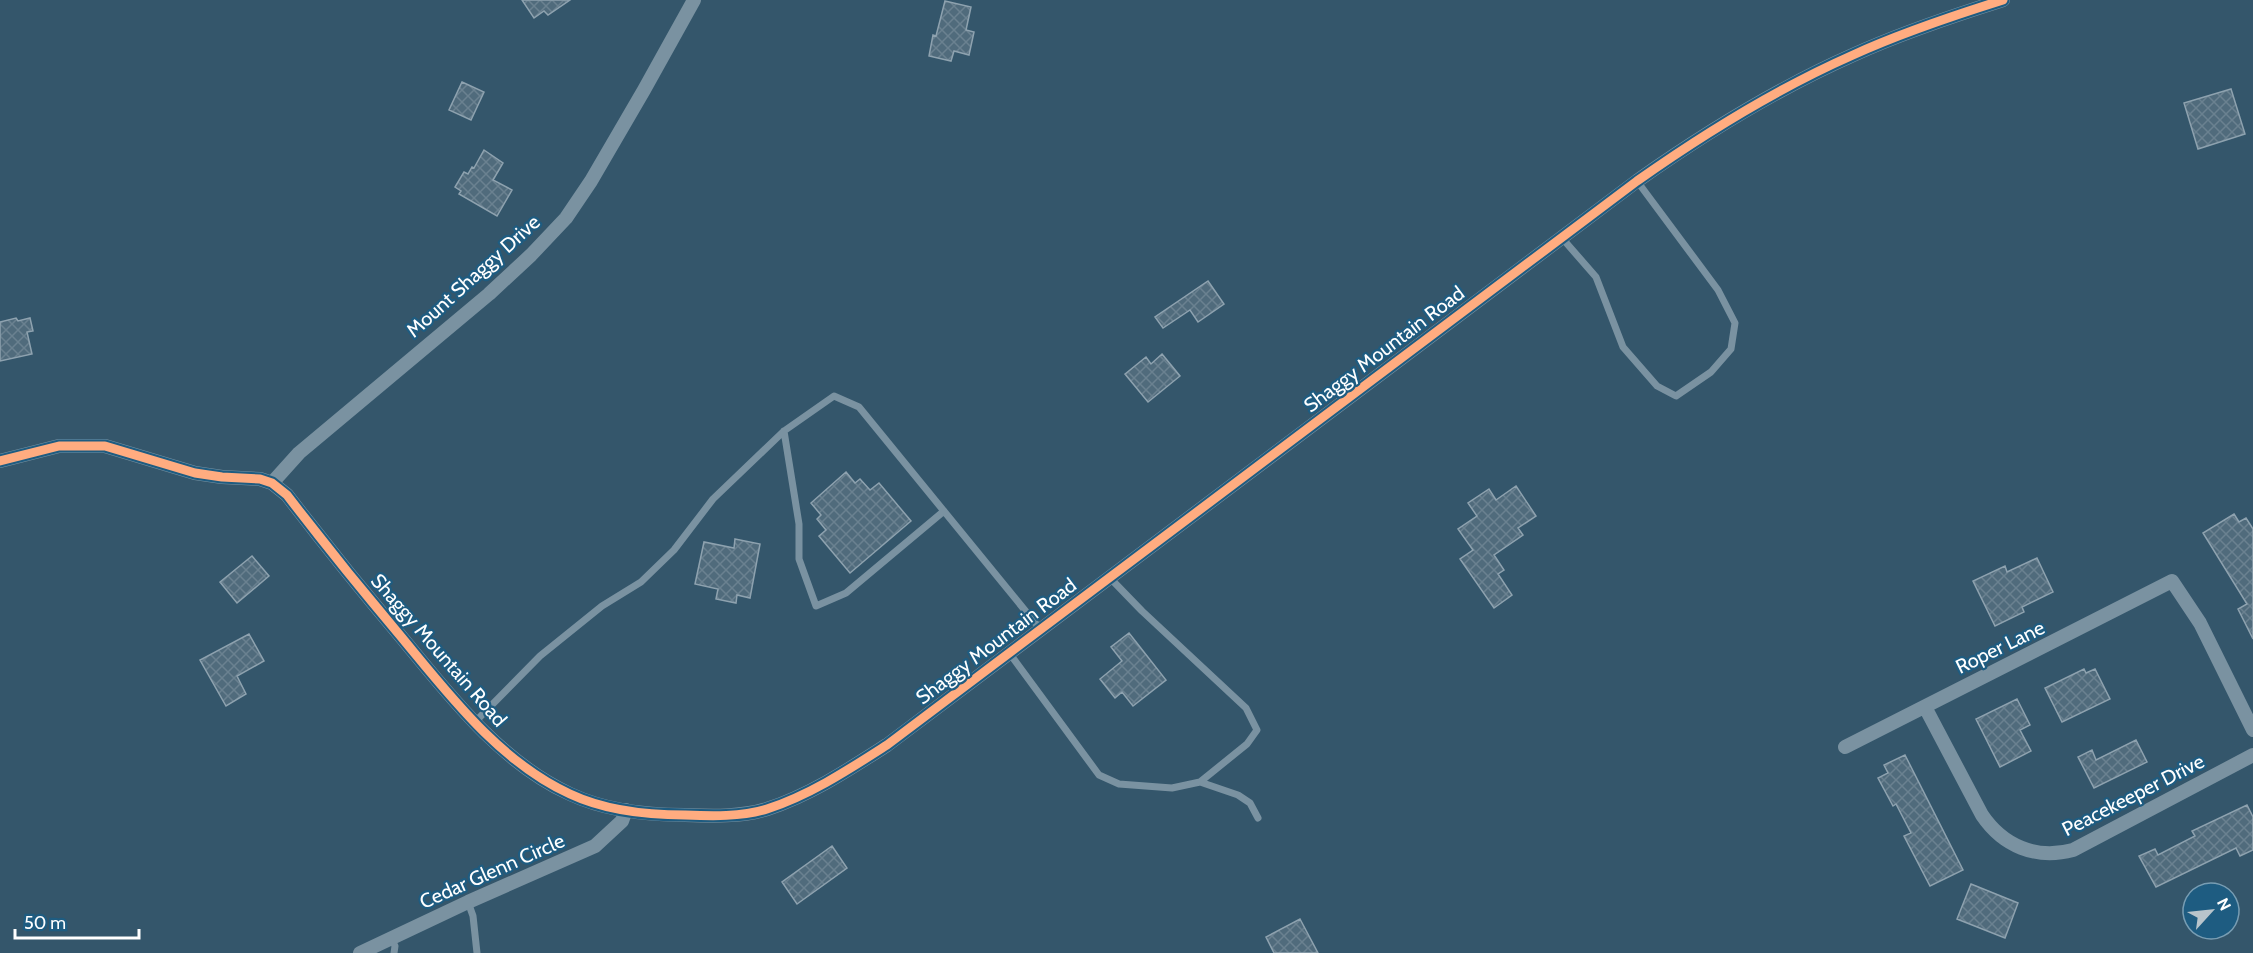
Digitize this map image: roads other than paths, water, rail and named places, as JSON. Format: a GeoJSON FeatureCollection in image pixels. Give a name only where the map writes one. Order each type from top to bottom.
{"type":"FeatureCollection","features":[{"type":"Feature","properties":{"kind":"street","name":"Mount Shaggy Drive"},"geometry":{"type":"LineString","coordinates":[[272,483],[300,453],[497,287],[566,218],[591,181],[694,0]]}},
{"type":"Feature","properties":{"kind":"street","name":"Shaggy Mountain Road"},"geometry":{"type":"LineString","coordinates":[[272,483],[287,495],[450,696],[510,754],[538,776],[570,794],[626,810],[714,816],[764,810],[804,795],[887,745],[1636,181],[1721,125],[1808,76],[1854,54],[1931,23],[2002,0]]}},
{"type":"Feature","properties":{"kind":"street"},"geometry":{"type":"LineString","coordinates":[[0,461],[59,446],[105,446],[195,473],[260,479],[272,483]]}},
{"type":"Feature","properties":{"kind":"street","name":"Roper Lane"},"geometry":{"type":"LineString","coordinates":[[1845,747],[2172,581],[2200,623],[2253,730]]}},
{"type":"Feature","properties":{"kind":"street","name":"Peacekeeper Drive"},"geometry":{"type":"LineString","coordinates":[[1925,706],[1982,815],[1993,830],[2003,839],[2037,852],[2060,853],[2073,850],[2253,755]]}},
{"type":"Feature","properties":{"kind":"street","name":"Cedar Glenn Circle"},"geometry":{"type":"LineString","coordinates":[[360,953],[595,846],[622,821],[626,810]]}},
{"type":"Feature","properties":{"kind":"lane"},"geometry":{"type":"LineString","coordinates":[[1562,238],[1596,277],[1623,347],[1657,387],[1676,396],[1711,372],[1731,349],[1735,323],[1718,290],[1636,181]]}},
{"type":"Feature","properties":{"kind":"lane"},"geometry":{"type":"LineString","coordinates":[[475,722],[540,656],[602,606],[650,574],[674,550],[713,499],[784,431],[834,396],[859,407],[1041,630]]}},
{"type":"Feature","properties":{"kind":"lane"},"geometry":{"type":"LineString","coordinates":[[784,431],[800,524],[799,559],[816,606],[846,592],[944,511]]}},
{"type":"Feature","properties":{"kind":"lane"},"geometry":{"type":"LineString","coordinates":[[1010,654],[1099,775],[1119,784],[1172,788],[1200,782],[1247,744],[1257,730],[1246,708],[1110,578]]}},
{"type":"Feature","properties":{"kind":"lane"},"geometry":{"type":"LineString","coordinates":[[1200,782],[1238,795],[1250,803],[1258,818]]}},
{"type":"Feature","properties":{"kind":"lane"},"geometry":{"type":"LineString","coordinates":[[468,902],[477,953]]}},
{"type":"Feature","properties":{"kind":"lane"},"geometry":{"type":"LineString","coordinates":[[391,938],[395,946],[394,953]]}}]}
